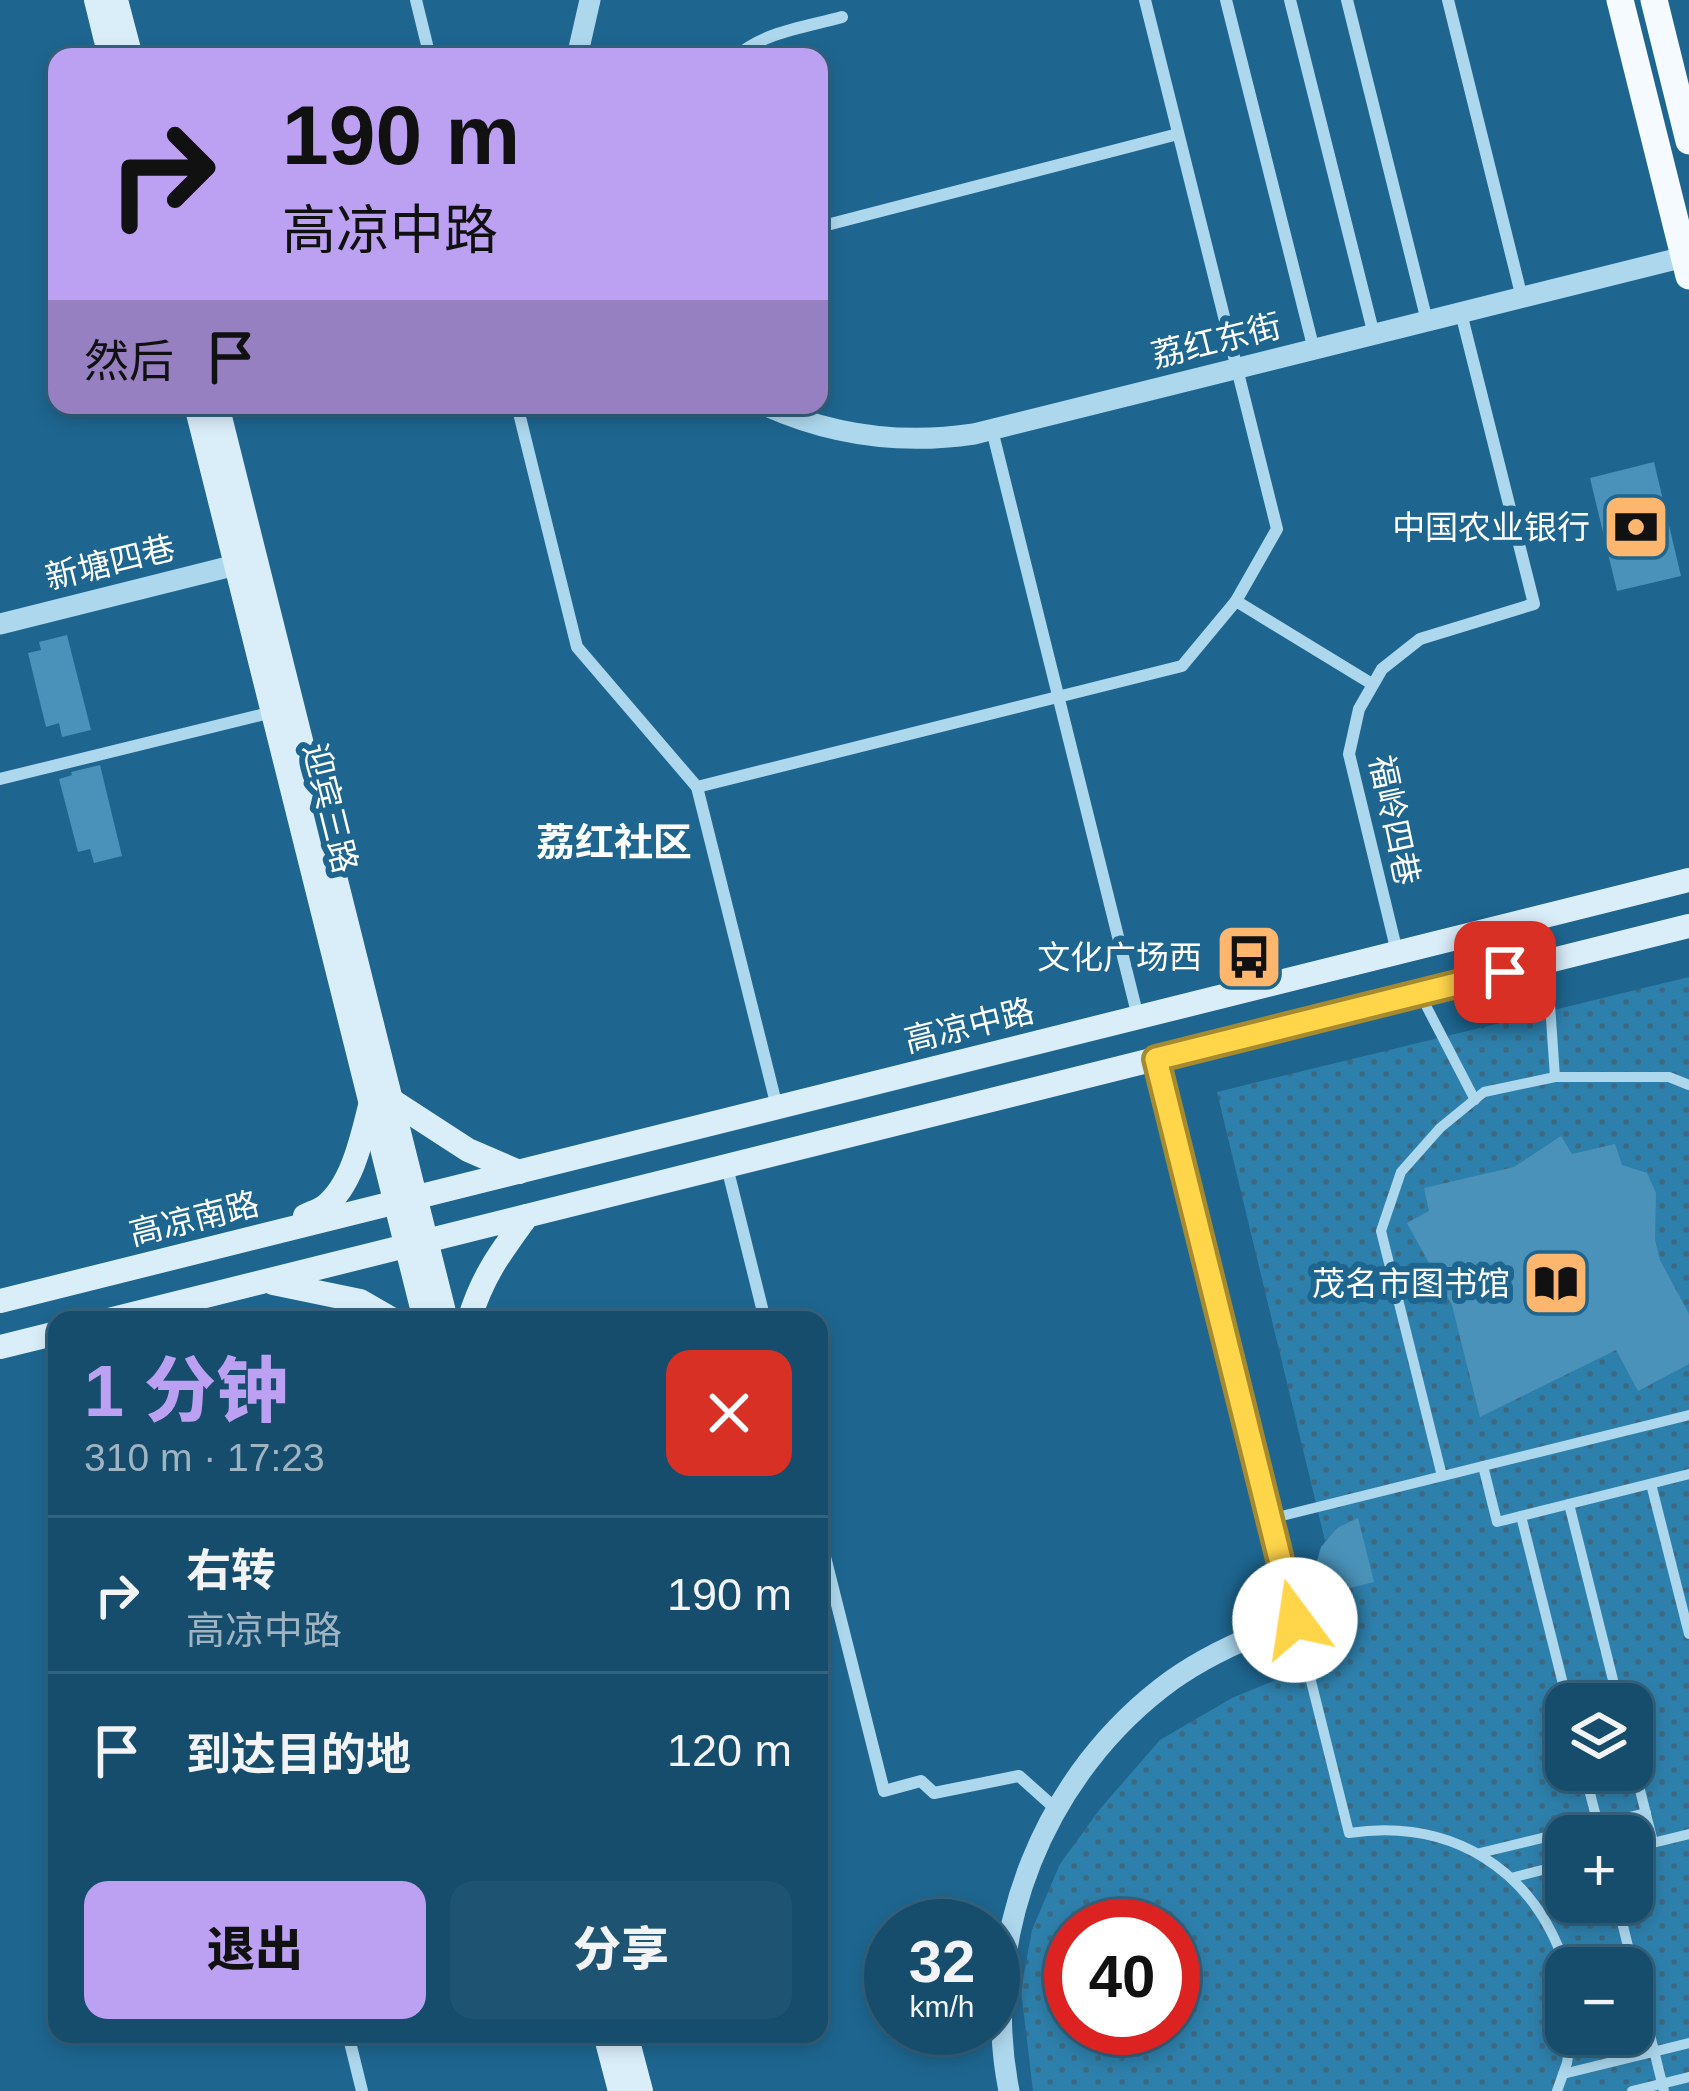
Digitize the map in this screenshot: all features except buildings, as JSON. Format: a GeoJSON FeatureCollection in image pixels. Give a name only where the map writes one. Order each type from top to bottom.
{"type":"FeatureCollection","features":[{"type":"Feature","properties":{"kind":"main road"},"geometry":{"type":"LineString","coordinates":[[96,0],[108,48]]}},
{"type":"Feature","properties":{"kind":"main road"},"geometry":{"type":"LineString","coordinates":[[116,0],[129,48]]}},
{"type":"Feature","properties":{"kind":"main road"},"geometry":{"type":"LineString","coordinates":[[1620,0],[1687,266]]}},
{"type":"Feature","properties":{"kind":"main road"},"geometry":{"type":"LineString","coordinates":[[1654,0],[1689,141]]}},
{"type":"Feature","properties":{"kind":"main road","name":"迎宾三路"},"geometry":{"type":"LineString","coordinates":[[198,414],[273,712],[381,1102]]}},
{"type":"Feature","properties":{"kind":"main road","name":"迎宾三路"},"geometry":{"type":"LineString","coordinates":[[220,414],[412,1240]]}},
{"type":"Feature","properties":{"kind":"main road","name":"高凉中路"},"geometry":{"type":"LineString","coordinates":[[405,1200],[1689,880]]}},
{"type":"Feature","properties":{"kind":"main road"},"geometry":{"type":"LineString","coordinates":[[1576,908],[1587,951]]}},
{"type":"Feature","properties":{"kind":"main road"},"geometry":{"type":"LineString","coordinates":[[146,1311],[412,1240],[527,1216],[1689,926]]}},
{"type":"Feature","properties":{"kind":"main road"},"geometry":{"type":"LineString","coordinates":[[257,1237],[324,1207],[355,1161],[381,1102],[519,1172]]}},
{"type":"Feature","properties":{"kind":"main road"},"geometry":{"type":"LineString","coordinates":[[656,1137],[667,1181]]}},
{"type":"Feature","properties":{"kind":"main road","name":"高凉南路"},"geometry":{"type":"LineString","coordinates":[[0,1301],[405,1200]]}},
{"type":"Feature","properties":{"kind":"main road"},"geometry":{"type":"LineString","coordinates":[[472,1311],[486,1273],[527,1216]]}},
{"type":"Feature","properties":{"kind":"main road"},"geometry":{"type":"LineString","coordinates":[[412,1240],[424,1311]]}},
{"type":"Feature","properties":{"kind":"main road"},"geometry":{"type":"LineString","coordinates":[[412,1240],[442,1311]]}},
{"type":"Feature","properties":{"kind":"main road"},"geometry":{"type":"LineString","coordinates":[[117,1272],[118,1311]]}},
{"type":"Feature","properties":{"kind":"main road"},"geometry":{"type":"LineString","coordinates":[[265,1281],[360,1301],[377,1311]]}},
{"type":"Feature","properties":{"kind":"main road"},"geometry":{"type":"LineString","coordinates":[[0,1347],[48,1335]]}},
{"type":"Feature","properties":{"kind":"main road"},"geometry":{"type":"LineString","coordinates":[[607,2043],[620,2091]]}},
{"type":"Feature","properties":{"kind":"main road"},"geometry":{"type":"LineString","coordinates":[[628,2043],[641,2091]]}},
{"type":"Feature","properties":{"kind":"street"},"geometry":{"type":"LineString","coordinates":[[416,0],[428,48]]}},
{"type":"Feature","properties":{"kind":"street"},"geometry":{"type":"LineString","coordinates":[[579,48],[590,0]]}},
{"type":"Feature","properties":{"kind":"street"},"geometry":{"type":"LineString","coordinates":[[697,787],[1182,666],[1236,601],[1277,529],[1145,0]]}},
{"type":"Feature","properties":{"kind":"street"},"geometry":{"type":"LineString","coordinates":[[1226,0],[1313,350]]}},
{"type":"Feature","properties":{"kind":"street"},"geometry":{"type":"LineString","coordinates":[[1290,0],[1373,335]]}},
{"type":"Feature","properties":{"kind":"street"},"geometry":{"type":"LineString","coordinates":[[1347,0],[1427,321]]}},
{"type":"Feature","properties":{"kind":"street"},"geometry":{"type":"LineString","coordinates":[[1448,0],[1522,298]]}},
{"type":"Feature","properties":{"kind":"street"},"geometry":{"type":"LineString","coordinates":[[746,48],[842,17]]}},
{"type":"Feature","properties":{"kind":"street"},"geometry":{"type":"LineString","coordinates":[[828,225],[1178,134]]}},
{"type":"Feature","properties":{"kind":"street","name":"荔红东街"},"geometry":{"type":"LineString","coordinates":[[787,414],[818,426],[880,438],[943,439],[1522,298],[1687,266]]}},
{"type":"Feature","properties":{"kind":"street","name":"福岭四巷"},"geometry":{"type":"LineString","coordinates":[[1397,952],[1349,754],[1359,710],[1382,669],[1420,639],[1534,604],[1461,313]]}},
{"type":"Feature","properties":{"kind":"street"},"geometry":{"type":"LineString","coordinates":[[519,414],[578,647],[697,787],[776,1107]]}},
{"type":"Feature","properties":{"kind":"street"},"geometry":{"type":"LineString","coordinates":[[992,430],[1138,1017]]}},
{"type":"Feature","properties":{"kind":"street","name":"新塘四巷"},"geometry":{"type":"LineString","coordinates":[[0,624],[236,565]]}},
{"type":"Feature","properties":{"kind":"street"},"geometry":{"type":"LineString","coordinates":[[1236,601],[1372,684]]}},
{"type":"Feature","properties":{"kind":"street"},"geometry":{"type":"LineString","coordinates":[[0,779],[273,712]]}},
{"type":"Feature","properties":{"kind":"street"},"geometry":{"type":"LineString","coordinates":[[1547,961],[1555,1077]]}},
{"type":"Feature","properties":{"kind":"street"},"geometry":{"type":"LineString","coordinates":[[1419,993],[1475,1100]]}},
{"type":"Feature","properties":{"kind":"street"},"geometry":{"type":"LineString","coordinates":[[1156,1059],[1349,1833],[1419,1832],[1478,1854],[1511,1878],[1536,1905],[1560,1947]]}},
{"type":"Feature","properties":{"kind":"street"},"geometry":{"type":"LineString","coordinates":[[1442,1476],[1381,1231],[1401,1172],[1439,1127],[1484,1092],[1555,1077],[1669,1077],[1689,1085]]}},
{"type":"Feature","properties":{"kind":"street"},"geometry":{"type":"LineString","coordinates":[[726,1166],[763,1311]]}},
{"type":"Feature","properties":{"kind":"street"},"geometry":{"type":"LineString","coordinates":[[1270,1519],[1689,1415]]}},
{"type":"Feature","properties":{"kind":"street"},"geometry":{"type":"LineString","coordinates":[[1483,1466],[1496,1522],[1689,1474]]}},
{"type":"Feature","properties":{"kind":"street"},"geometry":{"type":"LineString","coordinates":[[1652,1484],[1689,1634]]}},
{"type":"Feature","properties":{"kind":"street"},"geometry":{"type":"LineString","coordinates":[[1569,1504],[1614,1683]]}},
{"type":"Feature","properties":{"kind":"street"},"geometry":{"type":"LineString","coordinates":[[1521,1516],[1563,1683]]}},
{"type":"Feature","properties":{"kind":"street"},"geometry":{"type":"LineString","coordinates":[[828,1569],[884,1791],[921,1781],[934,1793],[1019,1775],[1056,1809]]}},
{"type":"Feature","properties":{"kind":"street"},"geometry":{"type":"LineString","coordinates":[[1009,2091],[1001,2008],[1008,1939],[1027,1872],[1056,1809],[1107,1739],[1144,1702],[1231,1645],[1295,1620]]}},
{"type":"Feature","properties":{"kind":"street"},"geometry":{"type":"LineString","coordinates":[[1640,1791],[1646,1813],[1641,1815]]}},
{"type":"Feature","properties":{"kind":"street"},"geometry":{"type":"LineString","coordinates":[[1653,1843],[1689,1834]]}},
{"type":"Feature","properties":{"kind":"street"},"geometry":{"type":"LineString","coordinates":[[1478,1854],[1545,1841]]}},
{"type":"Feature","properties":{"kind":"street"},"geometry":{"type":"LineString","coordinates":[[1511,1878],[1545,1869]]}},
{"type":"Feature","properties":{"kind":"street"},"geometry":{"type":"LineString","coordinates":[[350,2043],[362,2091]]}},
{"type":"Feature","properties":{"kind":"street"},"geometry":{"type":"LineString","coordinates":[[1653,2043],[1664,2087]]}},
{"type":"Feature","properties":{"kind":"street"},"geometry":{"type":"LineString","coordinates":[[1563,2074],[1689,2043]]}},
{"type":"Feature","properties":{"kind":"street"},"geometry":{"type":"LineString","coordinates":[[1557,2091],[1567,2055]]}},
{"type":"Feature","properties":{"kind":"street"},"geometry":{"type":"LineString","coordinates":[[1632,2091],[1664,2087],[1689,2077]]}},
{"type":"Feature","properties":{"kind":"shaded area"},"geometry":{"type":"Polygon","coordinates":[[[1689,977],[1689,2091],[1033,2091],[1021,1990],[1032,1930],[1044,1902],[1044,2055],[1200,2055],[1200,1899],[1045,1899],[1060,1864],[1160,1740],[1232,1698],[1351,1649],[1217,1092],[1689,977]]]}},
{"type":"Feature","properties":{"kind":"place","name":"中国农业银行"},"geometry":{"type":"Point","coordinates":[1636,527]}},
{"type":"Feature","properties":{"kind":"place","name":"文化广场西"},"geometry":{"type":"Point","coordinates":[1249,957]}},
{"type":"Feature","properties":{"kind":"place","name":"茂名市图书馆"},"geometry":{"type":"Point","coordinates":[1556,1283]}},
{"type":"Feature","properties":{"kind":"district","name":"荔红社区"},"geometry":{"type":"Point","coordinates":[614,842]}},
{"type":"Feature","properties":{"kind":"route"},"geometry":{"type":"LineString","coordinates":[[1295,1620],[1156,1059],[1505,972]]}}]}
